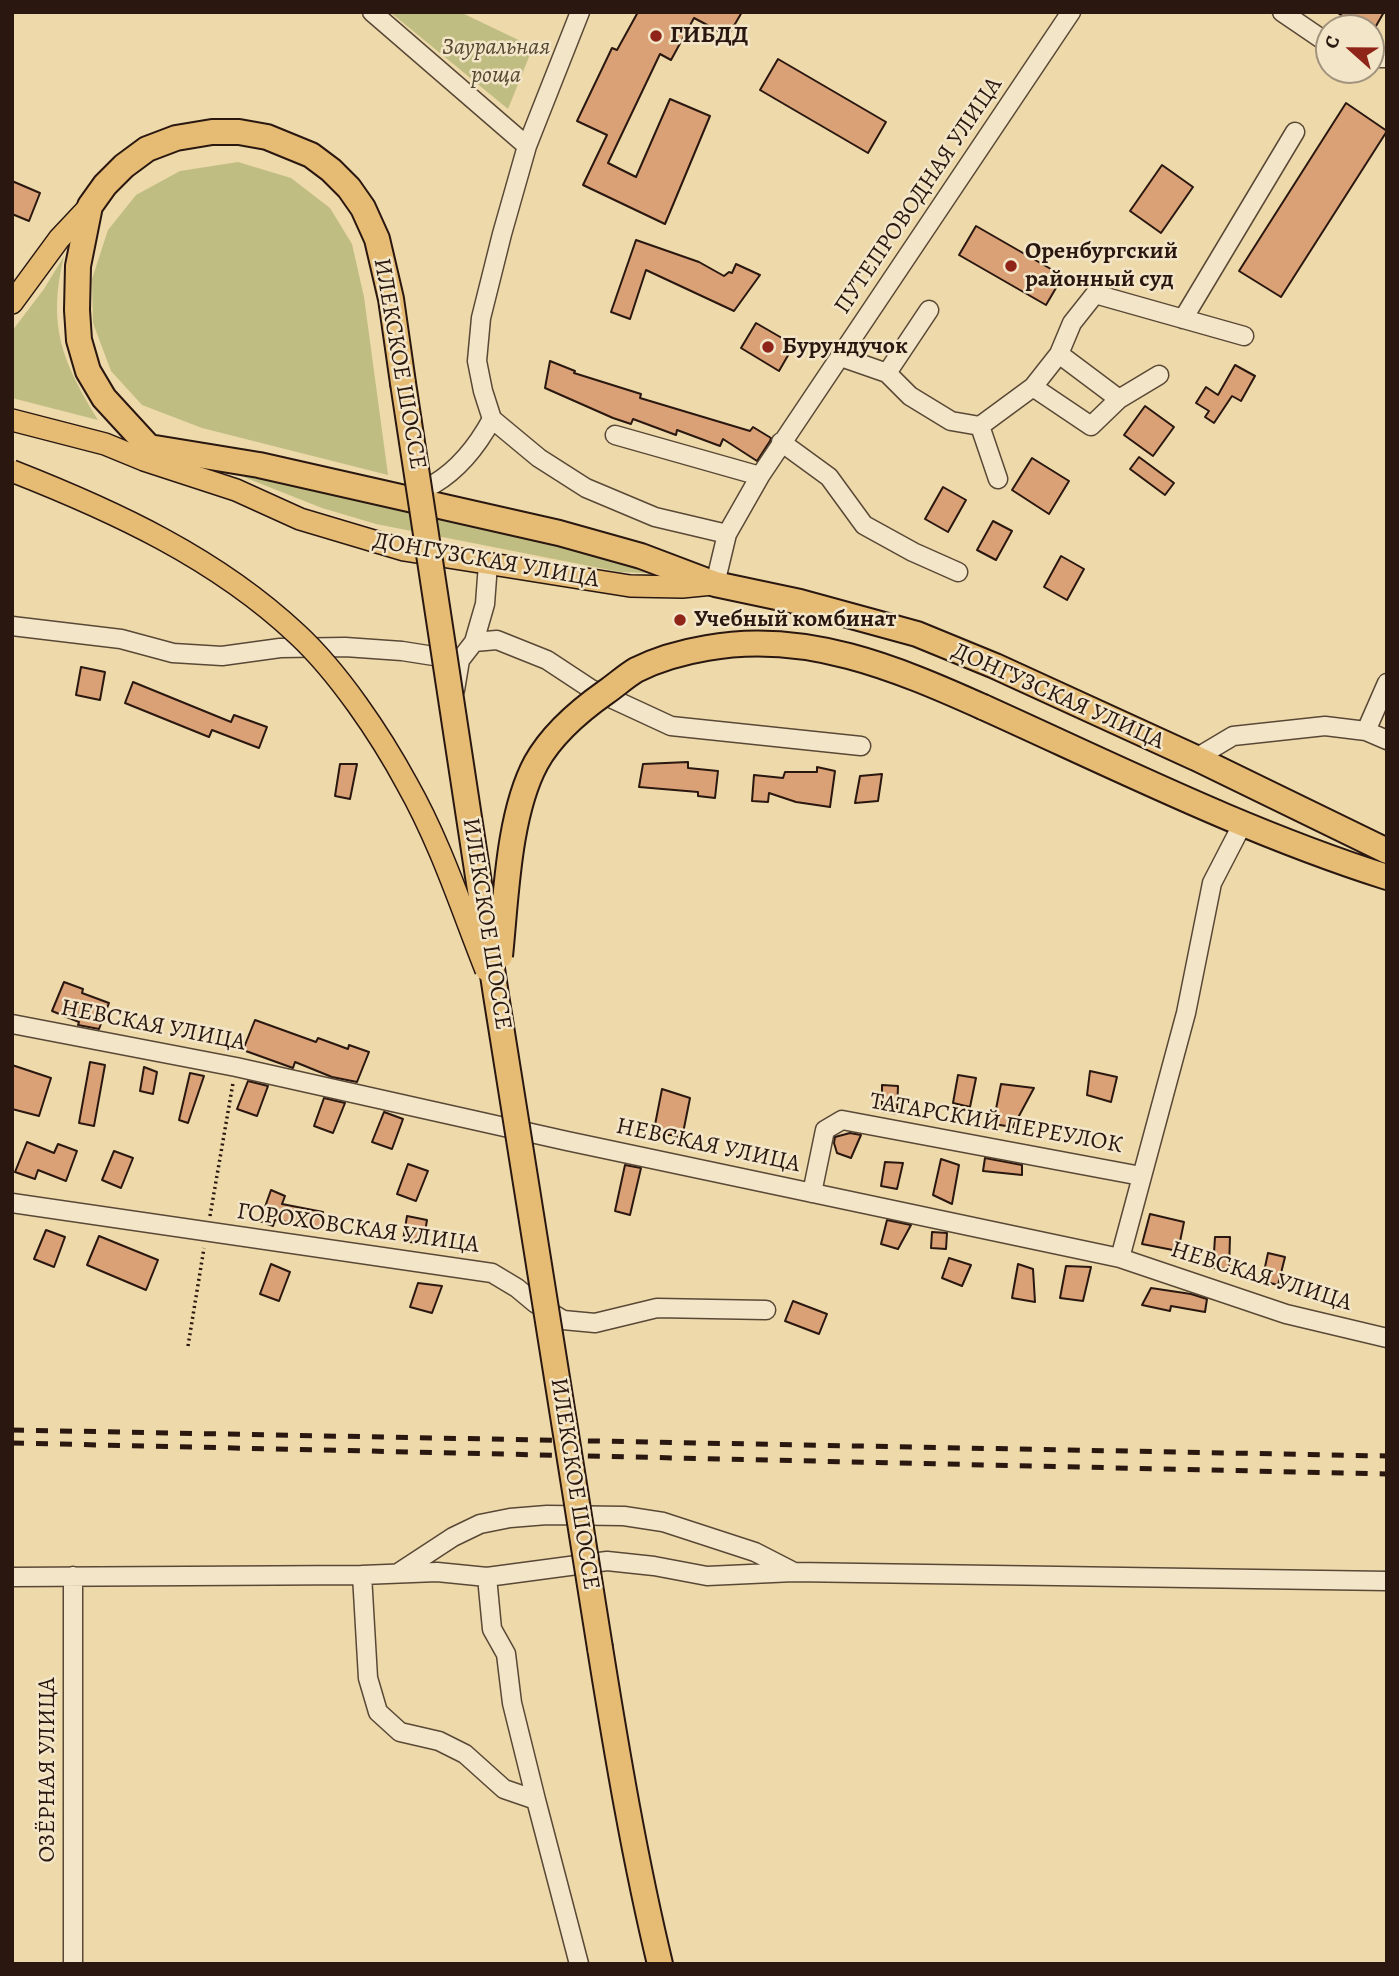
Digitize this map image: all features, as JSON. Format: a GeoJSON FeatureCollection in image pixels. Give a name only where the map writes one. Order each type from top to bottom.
{"type":"FeatureCollection","features":[{"type":"Feature","properties":{"kind":"highway","name":"ИЛЕКСКОЕ ШОССЕ"},"geometry":{"type":"LineString","coordinates":[[90,206],[105,185],[147,149],[176,138],[212,132],[239,132],[267,136],[311,155],[331,170],[349,188],[363,208],[377,239],[391,299],[496,995],[618,1761],[646,1907],[660,1964]]}},
{"type":"Feature","properties":{"kind":"highway"},"geometry":{"type":"LineString","coordinates":[[90,206],[78,266],[79,340],[89,371],[104,398],[149,447]]}},
{"type":"Feature","properties":{"kind":"highway","name":"ДОНГУЗСКАЯ УЛИЦА"},"geometry":{"type":"LineString","coordinates":[[149,447],[259,465],[558,533],[640,556],[715,584],[800,603],[917,635],[995,666],[1196,758],[1387,851]]}},
{"type":"Feature","properties":{"kind":"highway"},"geometry":{"type":"LineString","coordinates":[[496,995],[512,840],[536,763],[566,723],[636,670],[679,653],[729,644],[777,643],[824,649],[870,661],[922,680],[1323,857],[1387,877]]}},
{"type":"Feature","properties":{"kind":"main road"},"geometry":{"type":"LineString","coordinates":[[12,303],[59,239],[90,206]]}},
{"type":"Feature","properties":{"kind":"main road","name":"ДОНГУЗСКАЯ УЛИЦА"},"geometry":{"type":"LineString","coordinates":[[12,420],[105,444],[144,460],[236,490],[300,519],[404,550],[630,586],[682,587],[715,584]]}},
{"type":"Feature","properties":{"kind":"main road","name":"ДОНГУЗСКАЯ УЛИЦА"},"geometry":{"type":"LineString","coordinates":[[105,444],[149,447]]}},
{"type":"Feature","properties":{"kind":"main road"},"geometry":{"type":"LineString","coordinates":[[12,471],[114,513],[170,544],[213,569],[261,603],[299,635],[365,717],[407,784],[438,846],[496,995]]}},
{"type":"Feature","properties":{"kind":"street"},"geometry":{"type":"LineString","coordinates":[[372,12],[527,146]]}},
{"type":"Feature","properties":{"kind":"street"},"geometry":{"type":"LineString","coordinates":[[580,12],[527,146],[502,234],[481,318],[477,361],[483,391],[492,419],[538,458],[586,488],[655,517],[727,534]]}},
{"type":"Feature","properties":{"kind":"street","name":"ПУТЕПРОВОДНАЯ УЛИЦА"},"geometry":{"type":"LineString","coordinates":[[715,584],[727,534],[760,476],[1071,12]]}},
{"type":"Feature","properties":{"kind":"street"},"geometry":{"type":"LineString","coordinates":[[1282,12],[1315,34]]}},
{"type":"Feature","properties":{"kind":"street"},"geometry":{"type":"LineString","coordinates":[[1183,318],[1295,132]]}},
{"type":"Feature","properties":{"kind":"street"},"geometry":{"type":"LineString","coordinates":[[841,357],[887,373],[910,396],[951,421],[980,426],[1033,387],[1059,354],[1072,323],[1096,294],[1244,336]]}},
{"type":"Feature","properties":{"kind":"street"},"geometry":{"type":"LineString","coordinates":[[887,373],[929,310]]}},
{"type":"Feature","properties":{"kind":"street"},"geometry":{"type":"LineString","coordinates":[[1059,354],[1119,399]]}},
{"type":"Feature","properties":{"kind":"street"},"geometry":{"type":"LineString","coordinates":[[1033,387],[1091,426],[1119,399],[1159,375]]}},
{"type":"Feature","properties":{"kind":"street"},"geometry":{"type":"LineString","coordinates":[[403,497],[435,484],[456,466],[481,439],[492,419]]}},
{"type":"Feature","properties":{"kind":"street"},"geometry":{"type":"LineString","coordinates":[[980,426],[998,479]]}},
{"type":"Feature","properties":{"kind":"street"},"geometry":{"type":"LineString","coordinates":[[615,435],[760,476]]}},
{"type":"Feature","properties":{"kind":"street"},"geometry":{"type":"LineString","coordinates":[[782,442],[829,477],[864,524],[914,552],[958,572]]}},
{"type":"Feature","properties":{"kind":"street"},"geometry":{"type":"LineString","coordinates":[[488,564],[485,604],[474,642],[460,660],[450,718],[507,1126],[535,1303]]}},
{"type":"Feature","properties":{"kind":"street"},"geometry":{"type":"LineString","coordinates":[[12,626],[121,639],[173,653],[222,656],[280,648],[345,648],[402,651],[460,660]]}},
{"type":"Feature","properties":{"kind":"street"},"geometry":{"type":"LineString","coordinates":[[474,642],[497,640],[547,660],[591,689],[671,726],[861,746]]}},
{"type":"Feature","properties":{"kind":"street"},"geometry":{"type":"LineString","coordinates":[[1366,731],[1387,683]]}},
{"type":"Feature","properties":{"kind":"street"},"geometry":{"type":"LineString","coordinates":[[1196,758],[1233,736],[1325,726],[1366,731],[1387,740]]}},
{"type":"Feature","properties":{"kind":"street"},"geometry":{"type":"LineString","coordinates":[[1120,1258],[1186,1013],[1212,883],[1243,823]]}},
{"type":"Feature","properties":{"kind":"street","name":"НЕВСКАЯ УЛИЦА"},"geometry":{"type":"LineString","coordinates":[[12,1024],[236,1067],[1120,1258],[1286,1314],[1387,1338]]}},
{"type":"Feature","properties":{"kind":"street","name":"ТАТАРСКИЙ ПЕРЕУЛОК"},"geometry":{"type":"LineString","coordinates":[[812,1193],[825,1130],[842,1120],[1141,1176]]}},
{"type":"Feature","properties":{"kind":"street","name":"ГОРОХОВСКАЯ УЛИЦА"},"geometry":{"type":"LineString","coordinates":[[12,1203],[492,1273],[563,1320],[595,1323],[657,1308],[766,1310]]}},
{"type":"Feature","properties":{"kind":"street"},"geometry":{"type":"LineString","coordinates":[[396,1574],[453,1536],[480,1524],[510,1518],[547,1516],[624,1516],[663,1522],[755,1552],[794,1572]]}},
{"type":"Feature","properties":{"kind":"street"},"geometry":{"type":"LineString","coordinates":[[12,1577],[362,1575],[437,1572],[487,1577],[607,1561],[707,1576],[794,1572],[1387,1581]]}},
{"type":"Feature","properties":{"kind":"street"},"geometry":{"type":"LineString","coordinates":[[362,1575],[369,1678],[378,1712],[400,1732],[439,1741],[465,1754],[504,1789],[537,1800]]}},
{"type":"Feature","properties":{"kind":"street","name":"ОЗЁРНАЯ УЛИЦА"},"geometry":{"type":"LineString","coordinates":[[72,1576],[73,1964]]}},
{"type":"Feature","properties":{"kind":"street"},"geometry":{"type":"LineString","coordinates":[[487,1577],[492,1629],[506,1654],[512,1703],[579,1964]]}},
{"type":"Feature","properties":{"kind":"path"},"geometry":{"type":"LineString","coordinates":[[188,1346],[236,1067]]}},
{"type":"Feature","properties":{"kind":"green space","name":"Зауральная роща"},"geometry":{"type":"Polygon","coordinates":[[[390,12],[460,12],[533,47],[508,109],[390,12]]]}},
{"type":"Feature","properties":{"kind":"green space"},"geometry":{"type":"Polygon","coordinates":[[[238,162],[291,178],[330,208],[352,244],[364,297],[388,475],[202,428],[142,405],[111,371],[93,323],[92,279],[108,230],[136,195],[180,171],[238,162]]]}},
{"type":"Feature","properties":{"kind":"green space"},"geometry":{"type":"Polygon","coordinates":[[[64,256],[57,303],[61,342],[75,379],[98,420],[12,398],[12,331],[44,289],[64,256]]]}},
{"type":"Feature","properties":{"kind":"green space"},"geometry":{"type":"Polygon","coordinates":[[[226,470],[623,560],[671,574],[620,572],[376,524],[322,508],[226,470]]]}},
{"type":"Feature","properties":{"kind":"building"},"geometry":{"type":"Polygon","coordinates":[[[638,12],[742,12],[728,36],[694,18],[671,60],[660,54],[608,163],[636,177],[670,99],[710,116],[665,224],[583,185],[607,135],[577,121],[612,48],[617,50],[638,12]]]}},
{"type":"Feature","properties":{"kind":"building"},"geometry":{"type":"Polygon","coordinates":[[[1336,12],[1384,12],[1383,14],[1336,12]]]}},
{"type":"Feature","properties":{"kind":"building"},"geometry":{"type":"Polygon","coordinates":[[[778,59],[886,122],[868,153],[760,90],[778,59]]]}},
{"type":"Feature","properties":{"kind":"building"},"geometry":{"type":"Polygon","coordinates":[[[1346,103],[1387,131],[1281,297],[1239,271],[1346,103]]]}},
{"type":"Feature","properties":{"kind":"building"},"geometry":{"type":"Polygon","coordinates":[[[1162,165],[1193,187],[1161,233],[1130,211],[1162,165]]]}},
{"type":"Feature","properties":{"kind":"building"},"geometry":{"type":"Polygon","coordinates":[[[12,181],[40,193],[29,221],[12,214],[12,181]]]}},
{"type":"Feature","properties":{"kind":"building","name":"Оренбургский районный суд"},"geometry":{"type":"Polygon","coordinates":[[[976,226],[1063,276],[1046,305],[959,255],[976,226]]]}},
{"type":"Feature","properties":{"kind":"building"},"geometry":{"type":"Polygon","coordinates":[[[636,240],[699,262],[724,276],[732,273],[736,264],[760,275],[734,311],[646,270],[630,319],[611,312],[636,240]]]}},
{"type":"Feature","properties":{"kind":"building","name":"Бурундучок"},"geometry":{"type":"Polygon","coordinates":[[[756,323],[794,345],[779,371],[741,348],[756,323]]]}},
{"type":"Feature","properties":{"kind":"building"},"geometry":{"type":"Polygon","coordinates":[[[550,361],[575,371],[574,373],[641,394],[640,398],[750,431],[753,427],[771,438],[770,441],[757,461],[723,439],[720,446],[677,430],[676,435],[633,419],[631,424],[613,418],[545,388],[550,361]]]}},
{"type":"Feature","properties":{"kind":"building"},"geometry":{"type":"Polygon","coordinates":[[[1235,365],[1255,376],[1241,401],[1232,396],[1214,423],[1205,417],[1209,411],[1196,403],[1206,387],[1218,395],[1235,365]]]}},
{"type":"Feature","properties":{"kind":"building"},"geometry":{"type":"Polygon","coordinates":[[[1145,406],[1174,427],[1153,456],[1124,435],[1145,406]]]}},
{"type":"Feature","properties":{"kind":"building"},"geometry":{"type":"Polygon","coordinates":[[[1139,457],[1174,483],[1165,495],[1130,469],[1139,457]]]}},
{"type":"Feature","properties":{"kind":"building"},"geometry":{"type":"Polygon","coordinates":[[[1032,458],[1069,481],[1049,514],[1012,490],[1032,458]]]}},
{"type":"Feature","properties":{"kind":"building"},"geometry":{"type":"Polygon","coordinates":[[[943,487],[966,500],[948,532],[925,519],[943,487]]]}},
{"type":"Feature","properties":{"kind":"building"},"geometry":{"type":"Polygon","coordinates":[[[993,521],[1012,531],[996,560],[977,550],[993,521]]]}},
{"type":"Feature","properties":{"kind":"building"},"geometry":{"type":"Polygon","coordinates":[[[1061,556],[1084,569],[1067,600],[1044,587],[1061,556]]]}},
{"type":"Feature","properties":{"kind":"building"},"geometry":{"type":"Polygon","coordinates":[[[81,667],[105,672],[100,700],[76,695],[81,667]]]}},
{"type":"Feature","properties":{"kind":"building"},"geometry":{"type":"Polygon","coordinates":[[[133,682],[231,722],[234,715],[267,727],[259,748],[212,730],[209,737],[125,703],[133,682]]]}},
{"type":"Feature","properties":{"kind":"building"},"geometry":{"type":"Polygon","coordinates":[[[688,762],[688,768],[718,771],[715,798],[698,796],[698,792],[639,787],[643,764],[688,762]]]}},
{"type":"Feature","properties":{"kind":"building"},"geometry":{"type":"Polygon","coordinates":[[[340,764],[357,764],[350,799],[335,796],[340,764]]]}},
{"type":"Feature","properties":{"kind":"building"},"geometry":{"type":"Polygon","coordinates":[[[817,767],[835,771],[830,807],[796,802],[769,793],[768,802],[752,801],[754,775],[783,778],[785,772],[817,772],[817,767]]]}},
{"type":"Feature","properties":{"kind":"building"},"geometry":{"type":"Polygon","coordinates":[[[882,774],[878,801],[855,803],[860,776],[882,774]]]}},
{"type":"Feature","properties":{"kind":"building"},"geometry":{"type":"Polygon","coordinates":[[[64,982],[83,989],[82,993],[109,1003],[99,1029],[78,1025],[79,1022],[52,1011],[64,982]]]}},
{"type":"Feature","properties":{"kind":"building"},"geometry":{"type":"Polygon","coordinates":[[[255,1020],[316,1042],[318,1038],[348,1049],[349,1045],[369,1052],[357,1082],[332,1077],[295,1062],[293,1068],[243,1050],[255,1020]]]}},
{"type":"Feature","properties":{"kind":"building"},"geometry":{"type":"Polygon","coordinates":[[[90,1062],[105,1065],[94,1126],[79,1123],[90,1062]]]}},
{"type":"Feature","properties":{"kind":"building"},"geometry":{"type":"Polygon","coordinates":[[[12,1065],[51,1078],[39,1116],[12,1109],[12,1065]]]}},
{"type":"Feature","properties":{"kind":"building"},"geometry":{"type":"Polygon","coordinates":[[[144,1067],[157,1072],[153,1094],[140,1091],[144,1067]]]}},
{"type":"Feature","properties":{"kind":"building"},"geometry":{"type":"Polygon","coordinates":[[[1090,1071],[1117,1077],[1111,1102],[1087,1095],[1090,1071]]]}},
{"type":"Feature","properties":{"kind":"building"},"geometry":{"type":"Polygon","coordinates":[[[190,1073],[204,1076],[188,1123],[179,1120],[190,1073]]]}},
{"type":"Feature","properties":{"kind":"building"},"geometry":{"type":"Polygon","coordinates":[[[958,1075],[976,1078],[970,1107],[953,1103],[958,1075]]]}},
{"type":"Feature","properties":{"kind":"building"},"geometry":{"type":"Polygon","coordinates":[[[248,1081],[268,1086],[257,1116],[237,1109],[248,1081]]]}},
{"type":"Feature","properties":{"kind":"building"},"geometry":{"type":"Polygon","coordinates":[[[1001,1084],[1034,1088],[1013,1127],[993,1124],[1001,1084]]]}},
{"type":"Feature","properties":{"kind":"building"},"geometry":{"type":"Polygon","coordinates":[[[882,1085],[898,1086],[897,1114],[882,1111],[882,1085]]]}},
{"type":"Feature","properties":{"kind":"building"},"geometry":{"type":"Polygon","coordinates":[[[662,1089],[690,1098],[682,1138],[653,1135],[662,1089]]]}},
{"type":"Feature","properties":{"kind":"building"},"geometry":{"type":"Polygon","coordinates":[[[324,1098],[345,1103],[333,1133],[314,1126],[324,1098]]]}},
{"type":"Feature","properties":{"kind":"building"},"geometry":{"type":"Polygon","coordinates":[[[384,1112],[403,1119],[392,1149],[372,1142],[384,1112]]]}},
{"type":"Feature","properties":{"kind":"building"},"geometry":{"type":"Polygon","coordinates":[[[850,1133],[861,1135],[851,1158],[837,1153],[834,1143],[835,1137],[850,1133]]]}},
{"type":"Feature","properties":{"kind":"building"},"geometry":{"type":"Polygon","coordinates":[[[27,1142],[54,1153],[58,1144],[77,1151],[66,1181],[38,1170],[35,1179],[15,1172],[27,1142]]]}},
{"type":"Feature","properties":{"kind":"building"},"geometry":{"type":"Polygon","coordinates":[[[114,1151],[133,1158],[121,1188],[102,1180],[114,1151]]]}},
{"type":"Feature","properties":{"kind":"building"},"geometry":{"type":"Polygon","coordinates":[[[985,1158],[1022,1165],[1022,1175],[983,1171],[985,1158]]]}},
{"type":"Feature","properties":{"kind":"building"},"geometry":{"type":"Polygon","coordinates":[[[941,1159],[959,1165],[952,1204],[933,1195],[941,1159]]]}},
{"type":"Feature","properties":{"kind":"building"},"geometry":{"type":"Polygon","coordinates":[[[885,1162],[903,1163],[897,1189],[881,1186],[885,1162]]]}},
{"type":"Feature","properties":{"kind":"building"},"geometry":{"type":"Polygon","coordinates":[[[408,1164],[428,1171],[416,1201],[397,1194],[408,1164]]]}},
{"type":"Feature","properties":{"kind":"building"},"geometry":{"type":"Polygon","coordinates":[[[625,1165],[641,1168],[630,1215],[615,1211],[625,1165]]]}},
{"type":"Feature","properties":{"kind":"building"},"geometry":{"type":"Polygon","coordinates":[[[271,1190],[285,1196],[282,1204],[323,1212],[320,1228],[275,1220],[273,1226],[260,1221],[271,1190]]]}},
{"type":"Feature","properties":{"kind":"building"},"geometry":{"type":"Polygon","coordinates":[[[1150,1214],[1184,1222],[1178,1251],[1142,1244],[1150,1214]]]}},
{"type":"Feature","properties":{"kind":"building"},"geometry":{"type":"Polygon","coordinates":[[[407,1216],[427,1220],[423,1244],[403,1241],[407,1216]]]}},
{"type":"Feature","properties":{"kind":"building"},"geometry":{"type":"Polygon","coordinates":[[[887,1220],[911,1225],[898,1249],[881,1244],[887,1220]]]}},
{"type":"Feature","properties":{"kind":"building"},"geometry":{"type":"Polygon","coordinates":[[[46,1230],[65,1237],[54,1267],[34,1259],[46,1230]]]}},
{"type":"Feature","properties":{"kind":"building"},"geometry":{"type":"Polygon","coordinates":[[[932,1232],[947,1233],[946,1249],[931,1248],[932,1232]]]}},
{"type":"Feature","properties":{"kind":"building"},"geometry":{"type":"Polygon","coordinates":[[[99,1236],[158,1260],[146,1290],[87,1265],[99,1236]]]}},
{"type":"Feature","properties":{"kind":"building"},"geometry":{"type":"Polygon","coordinates":[[[1215,1237],[1230,1237],[1229,1269],[1213,1268],[1215,1237]]]}},
{"type":"Feature","properties":{"kind":"building"},"geometry":{"type":"Polygon","coordinates":[[[1268,1253],[1285,1257],[1278,1285],[1262,1281],[1268,1253]]]}},
{"type":"Feature","properties":{"kind":"building"},"geometry":{"type":"Polygon","coordinates":[[[949,1258],[971,1265],[962,1286],[942,1278],[949,1258]]]}},
{"type":"Feature","properties":{"kind":"building"},"geometry":{"type":"Polygon","coordinates":[[[271,1264],[290,1272],[279,1301],[260,1294],[271,1264]]]}},
{"type":"Feature","properties":{"kind":"building"},"geometry":{"type":"Polygon","coordinates":[[[1018,1264],[1033,1269],[1035,1302],[1012,1298],[1018,1264]]]}},
{"type":"Feature","properties":{"kind":"building"},"geometry":{"type":"Polygon","coordinates":[[[1066,1266],[1091,1267],[1083,1301],[1060,1298],[1066,1266]]]}},
{"type":"Feature","properties":{"kind":"building"},"geometry":{"type":"Polygon","coordinates":[[[418,1283],[442,1286],[432,1313],[410,1307],[418,1283]]]}},
{"type":"Feature","properties":{"kind":"building"},"geometry":{"type":"Polygon","coordinates":[[[1151,1288],[1207,1299],[1205,1312],[1171,1306],[1170,1311],[1142,1305],[1151,1288]]]}},
{"type":"Feature","properties":{"kind":"building"},"geometry":{"type":"Polygon","coordinates":[[[793,1301],[827,1314],[819,1334],[785,1321],[793,1301]]]}},
{"type":"Feature","properties":{"kind":"railway"},"geometry":{"type":"LineString","coordinates":[[12,1430],[1387,1456]]}},
{"type":"Feature","properties":{"kind":"railway"},"geometry":{"type":"LineString","coordinates":[[12,1443],[1387,1474]]}},
{"type":"Feature","properties":{"kind":"place","name":"ГИБДД"},"geometry":{"type":"Point","coordinates":[656,36]}},
{"type":"Feature","properties":{"kind":"place","name":"Оренбургский районный суд"},"geometry":{"type":"Point","coordinates":[1011,266]}},
{"type":"Feature","properties":{"kind":"place","name":"Бурундучок"},"geometry":{"type":"Point","coordinates":[768,347]}},
{"type":"Feature","properties":{"kind":"place","name":"Учебный комбинат"},"geometry":{"type":"Point","coordinates":[680,620]}}]}
